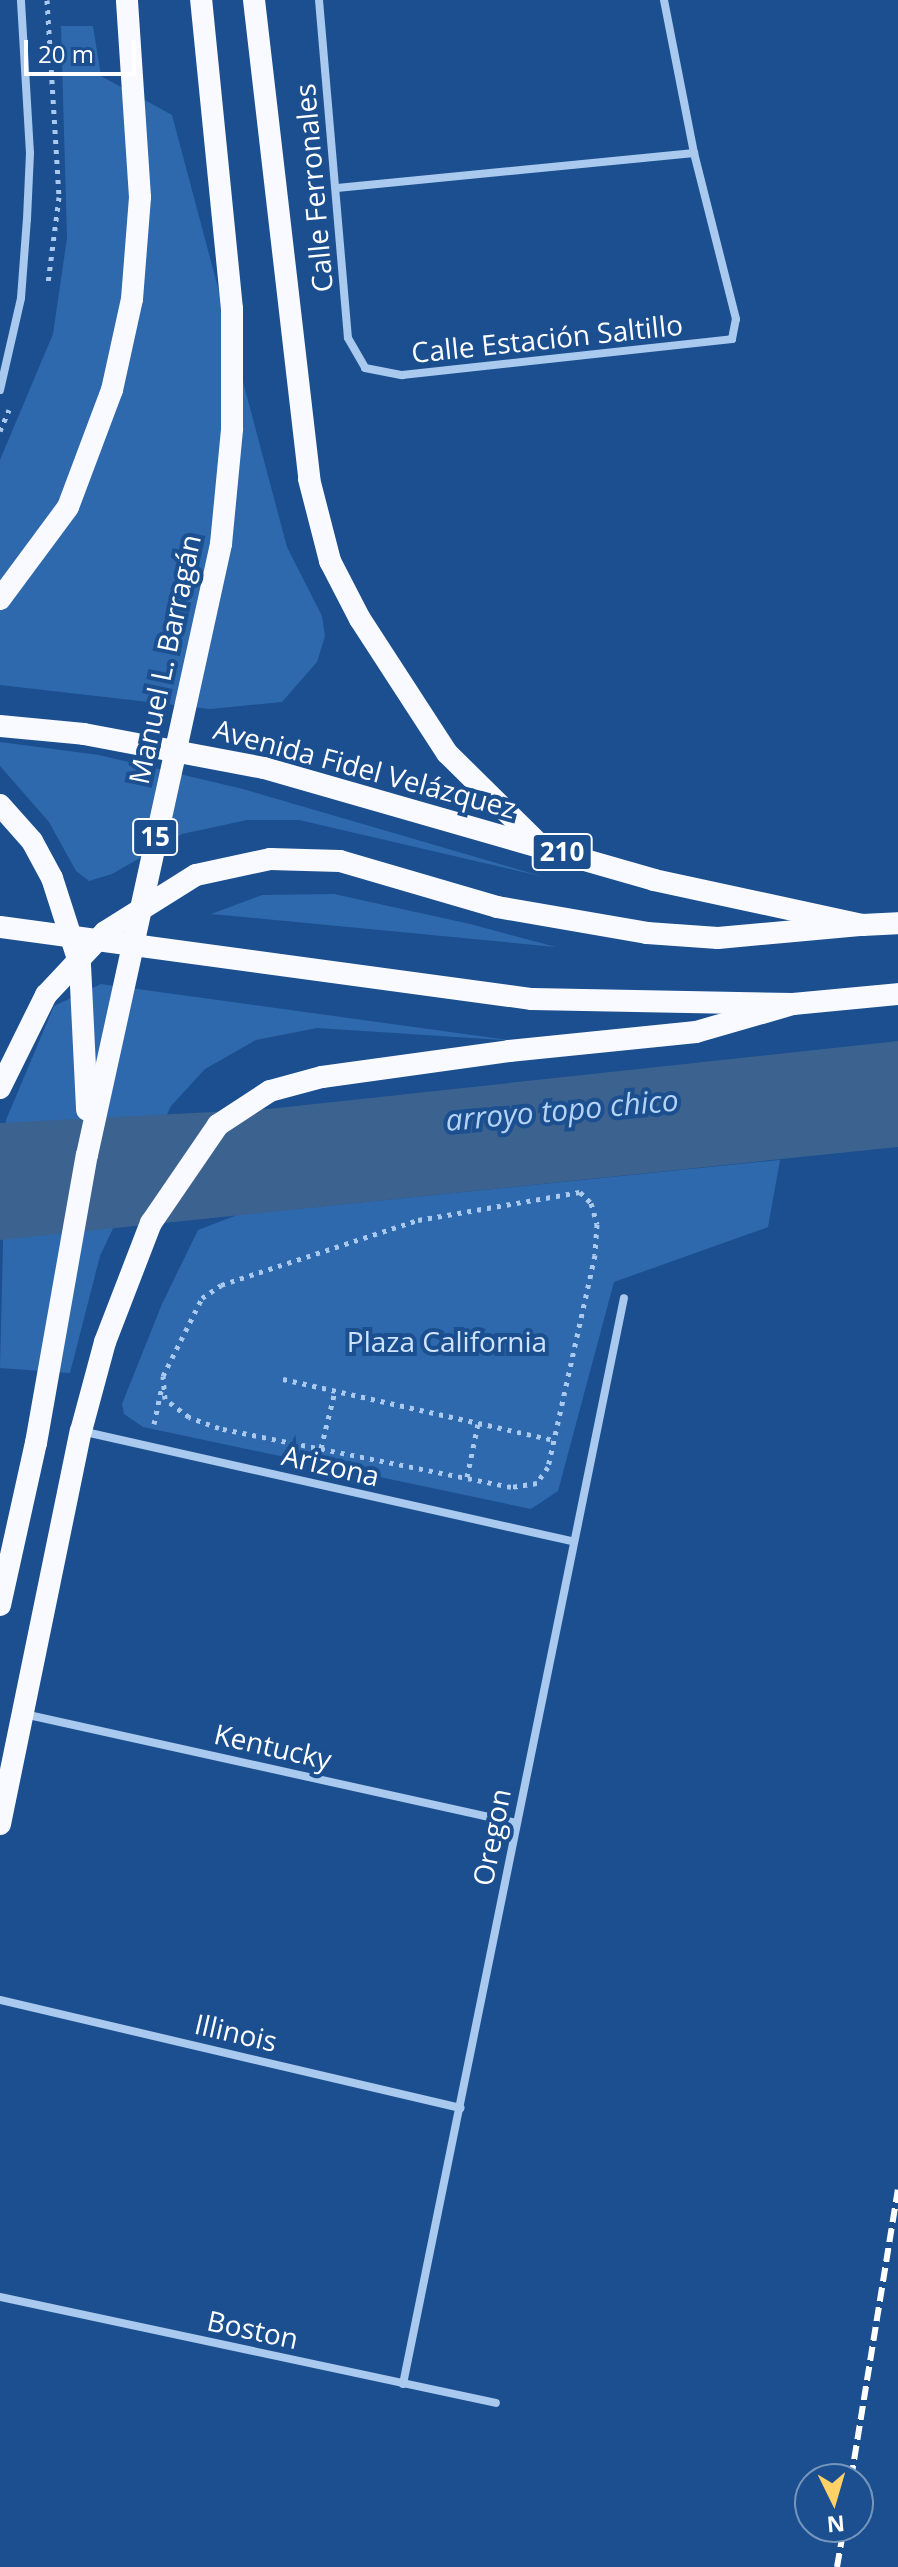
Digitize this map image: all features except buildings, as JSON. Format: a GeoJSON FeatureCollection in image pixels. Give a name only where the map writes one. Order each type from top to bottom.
{"type":"FeatureCollection","features":[{"type":"Feature","properties":{"kind":"highway"},"geometry":{"type":"LineString","coordinates":[[0,599],[68,507],[112,390],[132,299],[140,197],[136,75],[127,0]]}},
{"type":"Feature","properties":{"kind":"highway","name":"Manuel L. Barragán"},"geometry":{"type":"LineString","coordinates":[[0,1605],[36,1443],[87,1155],[221,544],[232,429],[232,309],[201,0]]}},
{"type":"Feature","properties":{"kind":"highway"},"geometry":{"type":"LineString","coordinates":[[254,0],[309,479],[330,561],[360,619],[447,753],[540,845]]}},
{"type":"Feature","properties":{"kind":"highway","name":"Avenida Fidel Velázquez"},"geometry":{"type":"LineString","coordinates":[[0,726],[84,734],[264,768],[654,880],[862,925],[898,923]]}},
{"type":"Feature","properties":{"kind":"highway"},"geometry":{"type":"LineString","coordinates":[[0,805],[32,841],[52,878],[80,965],[87,1155]]}},
{"type":"Feature","properties":{"kind":"highway"},"geometry":{"type":"LineString","coordinates":[[0,1088],[46,995],[105,932],[196,875],[270,859],[340,861],[497,907],[582,924],[718,938],[862,925]]}},
{"type":"Feature","properties":{"kind":"highway"},"geometry":{"type":"LineString","coordinates":[[0,927],[532,999],[793,1004],[898,994]]}},
{"type":"Feature","properties":{"kind":"highway"},"geometry":{"type":"LineString","coordinates":[[0,1824],[81,1431],[105,1342],[151,1223],[190,1159],[218,1125],[248,1101],[322,1077],[408,1063],[696,1032],[793,1004]]}},
{"type":"Feature","properties":{"kind":"street"},"geometry":{"type":"LineString","coordinates":[[0,390],[21,298],[27,219],[30,153],[21,0]]}},
{"type":"Feature","properties":{"kind":"street","name":"Calle Ferronales"},"geometry":{"type":"LineString","coordinates":[[319,0],[348,338],[365,368]]}},
{"type":"Feature","properties":{"kind":"street"},"geometry":{"type":"LineString","coordinates":[[337,188],[694,153],[664,0]]}},
{"type":"Feature","properties":{"kind":"street","name":"Calle Estación Saltillo"},"geometry":{"type":"LineString","coordinates":[[365,368],[402,375],[732,339],[736,319],[694,153]]}},
{"type":"Feature","properties":{"kind":"street","name":"Oregon"},"geometry":{"type":"LineString","coordinates":[[403,2384],[461,2108],[571,1541],[624,1298]]}},
{"type":"Feature","properties":{"kind":"street","name":"Arizona"},"geometry":{"type":"LineString","coordinates":[[81,1431],[571,1541]]}},
{"type":"Feature","properties":{"kind":"street","name":"Kentucky"},"geometry":{"type":"LineString","coordinates":[[21,1713],[516,1823]]}},
{"type":"Feature","properties":{"kind":"street","name":"Illinois"},"geometry":{"type":"LineString","coordinates":[[0,2000],[461,2108]]}},
{"type":"Feature","properties":{"kind":"street","name":"Boston"},"geometry":{"type":"LineString","coordinates":[[0,2297],[496,2403]]}},
{"type":"Feature","properties":{"kind":"path"},"geometry":{"type":"LineString","coordinates":[[154,1424],[162,1386],[202,1298],[221,1285],[418,1220],[580,1192],[591,1203],[597,1237],[548,1467],[537,1483],[511,1487],[189,1417],[170,1405],[162,1386]]}},
{"type":"Feature","properties":{"kind":"path"},"geometry":{"type":"LineString","coordinates":[[283,1379],[554,1440]]}},
{"type":"Feature","properties":{"kind":"path"},"geometry":{"type":"LineString","coordinates":[[321,1448],[335,1391]]}},
{"type":"Feature","properties":{"kind":"path"},"geometry":{"type":"LineString","coordinates":[[466,1478],[478,1424]]}},
{"type":"Feature","properties":{"kind":"green space"},"geometry":{"type":"Polygon","coordinates":[[[61,26],[93,26],[101,76],[172,115],[287,547],[322,616],[325,636],[317,662],[282,702],[210,709],[0,685],[0,460],[53,334],[67,238],[61,26]]]}},
{"type":"Feature","properties":{"kind":"green space"},"geometry":{"type":"Polygon","coordinates":[[[0,742],[99,755],[243,789],[544,877],[299,820],[247,820],[182,834],[112,874],[89,881],[76,871],[49,822],[0,766],[0,742]]]}},
{"type":"Feature","properties":{"kind":"green space"},"geometry":{"type":"Polygon","coordinates":[[[334,894],[470,924],[556,947],[211,914],[262,895],[334,894]]]}},
{"type":"Feature","properties":{"kind":"green space"},"geometry":{"type":"Polygon","coordinates":[[[101,984],[516,1041],[317,1028],[256,1040],[205,1069],[171,1106],[100,1256],[70,1373],[0,1368],[6,1120],[54,1006],[101,984]]]}},
{"type":"Feature","properties":{"kind":"green space","name":"Plaza California"},"geometry":{"type":"Polygon","coordinates":[[[780,1160],[768,1227],[614,1282],[558,1491],[531,1509],[143,1427],[124,1414],[122,1404],[162,1304],[198,1230],[237,1215],[780,1160]]]}},
{"type":"Feature","properties":{"kind":"water","name":"arroyo topo chico"},"geometry":{"type":"Polygon","coordinates":[[[898,1041],[898,1147],[0,1240],[0,1123],[268,1109],[898,1041]]]}},
{"type":"Feature","properties":{"kind":"railway"},"geometry":{"type":"LineString","coordinates":[[854,2463],[898,2190]]}},
{"type":"Feature","properties":{"kind":"railway"},"geometry":{"type":"LineString","coordinates":[[837,2567],[841,2543]]}}]}
